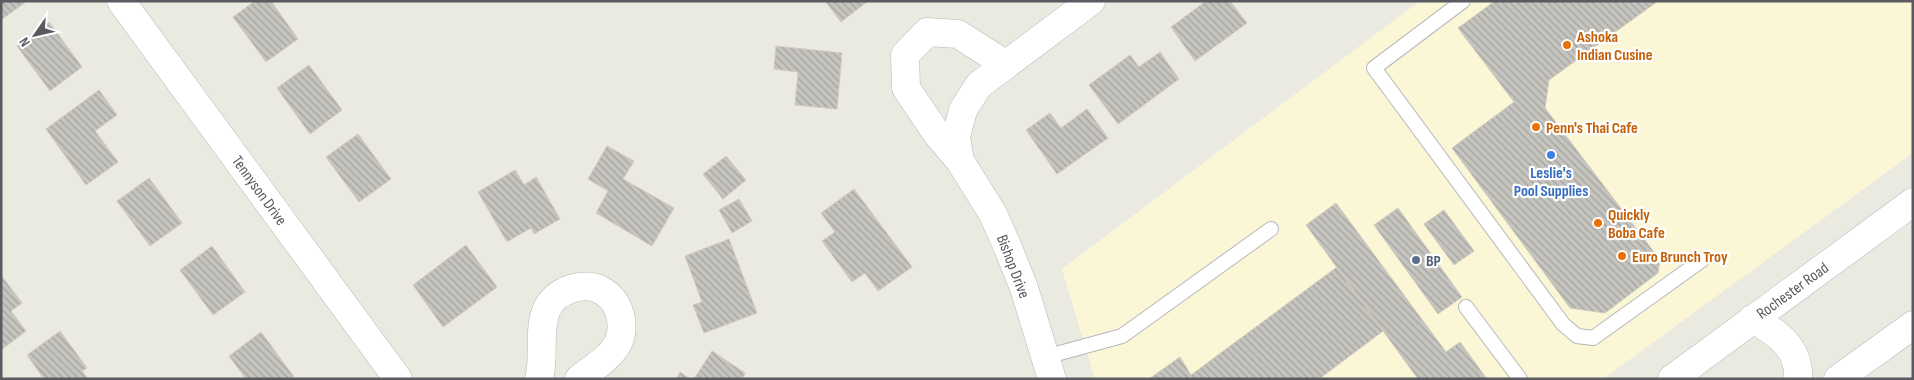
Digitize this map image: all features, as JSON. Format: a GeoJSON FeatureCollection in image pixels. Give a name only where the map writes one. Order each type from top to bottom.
{"type":"FeatureCollection","features":[{"type":"Feature","properties":{"kind":"street","name":"Tennyson Drive"},"geometry":{"type":"LineString","coordinates":[[122,1],[398,379]]}},
{"type":"Feature","properties":{"kind":"street","name":"Bishop Drive"},"geometry":{"type":"LineString","coordinates":[[960,161],[956,137],[963,110],[979,85],[1091,1]]}},
{"type":"Feature","properties":{"kind":"street","name":"Bishop Drive"},"geometry":{"type":"LineString","coordinates":[[1005,64],[958,34],[927,32],[905,55],[906,88],[937,134],[960,161],[993,214],[1024,288],[1048,368]]}},
{"type":"Feature","properties":{"kind":"street","name":"Rochester Road"},"geometry":{"type":"LineString","coordinates":[[1672,379],[1913,202]]}},
{"type":"Feature","properties":{"kind":"street"},"geometry":{"type":"LineString","coordinates":[[539,379],[542,366],[544,323],[546,311],[551,302],[565,290],[594,287],[604,292],[615,305],[621,320],[622,331],[618,343],[611,353],[579,379]]}},
{"type":"Feature","properties":{"kind":"street"},"geometry":{"type":"LineString","coordinates":[[1752,319],[1783,338],[1792,349],[1797,362],[1798,379]]}},
{"type":"Feature","properties":{"kind":"street"},"geometry":{"type":"LineString","coordinates":[[1838,379],[1912,327]]}},
{"type":"Feature","properties":{"kind":"lane"},"geometry":{"type":"LineString","coordinates":[[1463,1],[1374,68],[1563,324],[1577,336],[1593,338],[1702,260]]}},
{"type":"Feature","properties":{"kind":"lane"},"geometry":{"type":"LineString","coordinates":[[1048,368],[1122,336],[1271,229]]}},
{"type":"Feature","properties":{"kind":"lane"},"geometry":{"type":"LineString","coordinates":[[1466,307],[1520,379]]}},
{"type":"Feature","properties":{"kind":"shaded area"},"geometry":{"type":"Polygon","coordinates":[[[1420,1],[1913,1],[1913,153],[1603,379],[1095,379],[1062,269],[1420,1]]]}},
{"type":"Feature","properties":{"kind":"building"},"geometry":{"type":"Polygon","coordinates":[[[1,1],[27,1],[1,20],[1,1]]]}},
{"type":"Feature","properties":{"kind":"building"},"geometry":{"type":"Polygon","coordinates":[[[255,1],[271,1],[298,39],[266,62],[233,17],[255,1]]]}},
{"type":"Feature","properties":{"kind":"building"},"geometry":{"type":"Polygon","coordinates":[[[825,1],[868,1],[841,22],[825,1]]]}},
{"type":"Feature","properties":{"kind":"building"},"geometry":{"type":"Polygon","coordinates":[[[1206,1],[1230,1],[1247,23],[1195,61],[1171,27],[1206,1]]]}},
{"type":"Feature","properties":{"kind":"building"},"geometry":{"type":"Polygon","coordinates":[[[1495,1],[1658,1],[1549,80],[1545,108],[1660,260],[1658,273],[1605,313],[1570,308],[1452,148],[1514,102],[1458,28],[1495,1]]]}},
{"type":"Feature","properties":{"kind":"building"},"geometry":{"type":"Polygon","coordinates":[[[49,22],[82,67],[50,91],[17,46],[49,22]]]}},
{"type":"Feature","properties":{"kind":"building"},"geometry":{"type":"Polygon","coordinates":[[[776,46],[842,53],[837,109],[795,105],[798,72],[774,69],[776,46]]]}},
{"type":"Feature","properties":{"kind":"building"},"geometry":{"type":"Polygon","coordinates":[[[1160,52],[1179,79],[1118,124],[1089,85],[1130,55],[1139,67],[1160,52]]]}},
{"type":"Feature","properties":{"kind":"building"},"geometry":{"type":"Polygon","coordinates":[[[309,65],[342,110],[310,134],[277,88],[309,65]]]}},
{"type":"Feature","properties":{"kind":"building"},"geometry":{"type":"Polygon","coordinates":[[[99,90],[117,115],[95,131],[118,162],[86,185],[46,129],[99,90]]]}},
{"type":"Feature","properties":{"kind":"building"},"geometry":{"type":"Polygon","coordinates":[[[1087,109],[1108,138],[1057,174],[1026,130],[1050,113],[1061,128],[1087,109]]]}},
{"type":"Feature","properties":{"kind":"building"},"geometry":{"type":"Polygon","coordinates":[[[358,134],[391,179],[359,202],[326,157],[358,134]]]}},
{"type":"Feature","properties":{"kind":"building"},"geometry":{"type":"Polygon","coordinates":[[[607,146],[634,161],[623,179],[674,208],[652,246],[596,213],[608,191],[588,179],[607,146]]]}},
{"type":"Feature","properties":{"kind":"building"},"geometry":{"type":"Polygon","coordinates":[[[726,156],[746,180],[723,199],[703,174],[726,156]]]}},
{"type":"Feature","properties":{"kind":"building"},"geometry":{"type":"Polygon","coordinates":[[[515,170],[524,185],[536,177],[560,219],[534,234],[531,228],[507,242],[478,192],[515,170]]]}},
{"type":"Feature","properties":{"kind":"building"},"geometry":{"type":"Polygon","coordinates":[[[149,178],[182,223],[150,246],[117,201],[149,178]]]}},
{"type":"Feature","properties":{"kind":"building"},"geometry":{"type":"Polygon","coordinates":[[[854,189],[912,267],[878,291],[865,273],[852,282],[822,241],[835,232],[821,213],[854,189]]]}},
{"type":"Feature","properties":{"kind":"building"},"geometry":{"type":"Polygon","coordinates":[[[739,199],[752,221],[732,233],[719,210],[739,199]]]}},
{"type":"Feature","properties":{"kind":"building"},"geometry":{"type":"Polygon","coordinates":[[[1336,203],[1446,352],[1460,342],[1487,379],[1418,379],[1306,225],[1336,203]]]}},
{"type":"Feature","properties":{"kind":"building"},"geometry":{"type":"Polygon","coordinates":[[[1398,208],[1462,297],[1438,314],[1374,225],[1398,208]]]}},
{"type":"Feature","properties":{"kind":"building"},"geometry":{"type":"Polygon","coordinates":[[[1444,210],[1474,251],[1454,265],[1424,224],[1444,210]]]}},
{"type":"Feature","properties":{"kind":"building"},"geometry":{"type":"Polygon","coordinates":[[[729,239],[757,313],[704,333],[693,305],[702,302],[685,256],[729,239]]]}},
{"type":"Feature","properties":{"kind":"building"},"geometry":{"type":"Polygon","coordinates":[[[466,245],[497,287],[443,327],[413,285],[466,245]]]}},
{"type":"Feature","properties":{"kind":"building"},"geometry":{"type":"Polygon","coordinates":[[[212,246],[245,292],[213,315],[180,270],[212,246]]]}},
{"type":"Feature","properties":{"kind":"building"},"geometry":{"type":"Polygon","coordinates":[[[1337,267],[1383,331],[1319,379],[1149,379],[1180,357],[1191,375],[1337,267]]]}},
{"type":"Feature","properties":{"kind":"building"},"geometry":{"type":"Polygon","coordinates":[[[1,275],[22,303],[11,311],[26,331],[1,350],[1,275]]]}},
{"type":"Feature","properties":{"kind":"building"},"geometry":{"type":"Polygon","coordinates":[[[60,331],[87,368],[82,371],[88,379],[44,379],[27,355],[60,331]]]}},
{"type":"Feature","properties":{"kind":"building"},"geometry":{"type":"Polygon","coordinates":[[[261,332],[294,377],[292,379],[246,379],[229,356],[261,332]]]}},
{"type":"Feature","properties":{"kind":"building"},"geometry":{"type":"Polygon","coordinates":[[[712,351],[745,373],[742,379],[694,379],[712,351]]]}},
{"type":"Feature","properties":{"kind":"building"},"geometry":{"type":"Polygon","coordinates":[[[680,372],[690,379],[676,379],[680,372]]]}},
{"type":"Feature","properties":{"kind":"place","name":"Ashoka Indian Cusine"},"geometry":{"type":"Point","coordinates":[1567,45]}},
{"type":"Feature","properties":{"kind":"place","name":"Penn's Thai Cafe"},"geometry":{"type":"Point","coordinates":[1536,127]}},
{"type":"Feature","properties":{"kind":"place","name":"Leslie's Pool Supplies"},"geometry":{"type":"Point","coordinates":[1551,155]}},
{"type":"Feature","properties":{"kind":"place","name":"Quickly Boba Cafe"},"geometry":{"type":"Point","coordinates":[1598,223]}},
{"type":"Feature","properties":{"kind":"place","name":"Euro Brunch Troy"},"geometry":{"type":"Point","coordinates":[1622,256]}},
{"type":"Feature","properties":{"kind":"place","name":"BP"},"geometry":{"type":"Point","coordinates":[1416,260]}}]}
